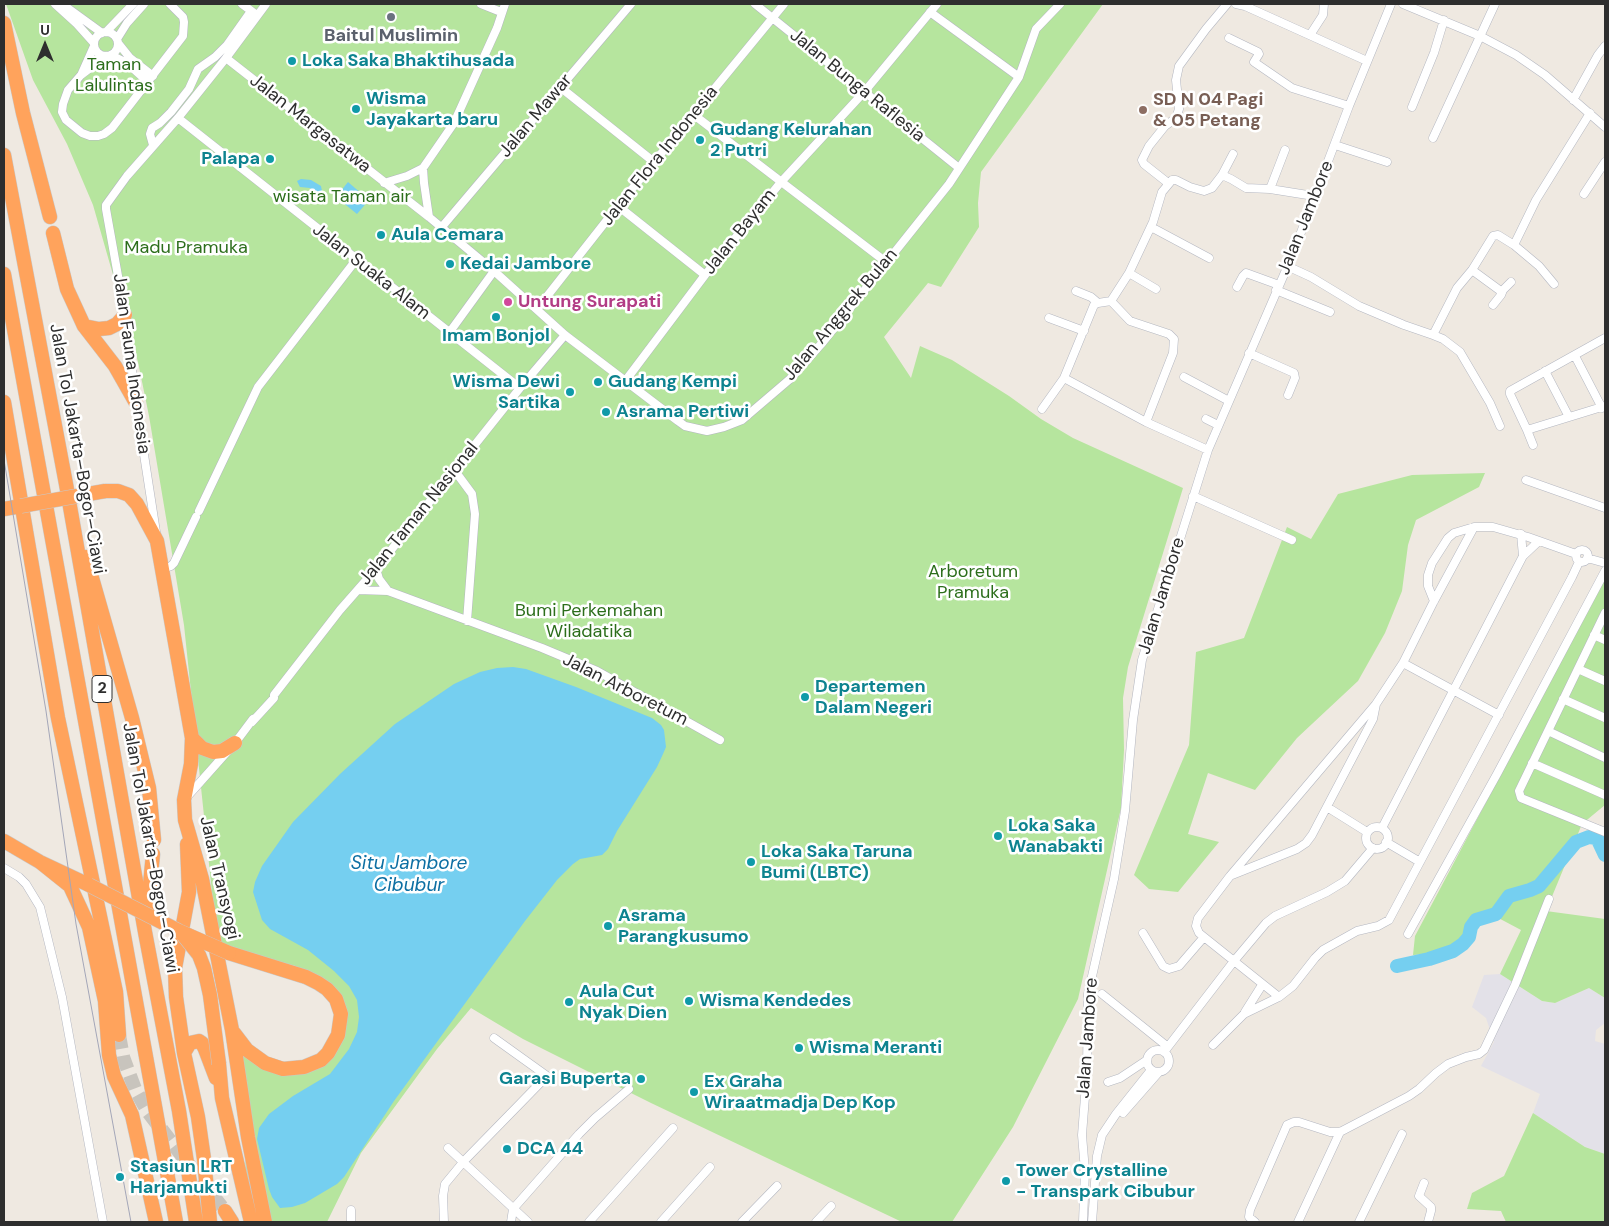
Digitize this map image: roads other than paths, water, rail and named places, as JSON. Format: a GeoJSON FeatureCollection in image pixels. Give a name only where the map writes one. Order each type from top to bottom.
{"type":"FeatureCollection","features":[{"type":"Feature","properties":{"kind":"highway"},"geometry":{"type":"LineString","coordinates":[[4,23],[23,113],[50,217]]}},
{"type":"Feature","properties":{"kind":"highway","name":"Jalan Tol Jakarta–Bogor–Ciawi"},"geometry":{"type":"LineString","coordinates":[[4,156],[66,484],[145,932],[179,1110],[196,1222]]}},
{"type":"Feature","properties":{"kind":"highway"},"geometry":{"type":"LineString","coordinates":[[53,233],[66,289],[84,326],[115,366],[136,403]]}},
{"type":"Feature","properties":{"kind":"highway","name":"2"},"geometry":{"type":"LineString","coordinates":[[4,274],[176,1222]]}},
{"type":"Feature","properties":{"kind":"highway"},"geometry":{"type":"LineString","coordinates":[[84,326],[99,329],[109,328],[117,324],[125,315]]}},
{"type":"Feature","properties":{"kind":"highway"},"geometry":{"type":"LineString","coordinates":[[4,402],[58,718],[116,992],[119,1035]]}},
{"type":"Feature","properties":{"kind":"highway"},"geometry":{"type":"LineString","coordinates":[[66,484],[132,718],[148,788],[154,847],[145,932]]}},
{"type":"Feature","properties":{"kind":"highway","name":"Jalan Transyogi"},"geometry":{"type":"LineString","coordinates":[[4,509],[105,490],[118,491],[129,495],[137,504],[157,541],[192,738],[191,764],[184,800],[185,820],[202,878],[232,1030],[248,1137],[265,1222]]}},
{"type":"Feature","properties":{"kind":"highway"},"geometry":{"type":"LineString","coordinates":[[192,738],[202,748],[213,752],[222,751],[235,744]]}},
{"type":"Feature","properties":{"kind":"highway"},"geometry":{"type":"LineString","coordinates":[[185,820],[189,892],[175,968],[176,997],[184,1053],[198,1117],[210,1222]]}},
{"type":"Feature","properties":{"kind":"highway"},"geometry":{"type":"LineString","coordinates":[[4,841],[40,862],[179,931],[230,953],[306,976],[327,989],[340,1006],[338,1035],[328,1053],[312,1065],[295,1069],[283,1069],[264,1063],[238,1041],[232,1030]]}},
{"type":"Feature","properties":{"kind":"highway"},"geometry":{"type":"LineString","coordinates":[[40,862],[70,886],[89,927],[105,1001],[109,1055],[114,1076],[132,1116],[156,1222]]}},
{"type":"Feature","properties":{"kind":"highway"},"geometry":{"type":"LineString","coordinates":[[179,931],[200,954],[204,968],[210,995],[222,1098]]}},
{"type":"Feature","properties":{"kind":"highway"},"geometry":{"type":"LineString","coordinates":[[184,1053],[190,1042],[199,1041],[206,1049],[222,1098],[251,1222]]}},
{"type":"Feature","properties":{"kind":"street"},"geometry":{"type":"LineString","coordinates":[[54,4],[77,24],[98,53],[127,63],[150,79]]}},
{"type":"Feature","properties":{"kind":"street"},"geometry":{"type":"LineString","coordinates":[[62,4],[104,33],[112,34],[130,58],[150,79]]}},
{"type":"Feature","properties":{"kind":"street"},"geometry":{"type":"LineString","coordinates":[[81,75],[96,37],[104,33],[133,4]]}},
{"type":"Feature","properties":{"kind":"street"},"geometry":{"type":"LineString","coordinates":[[144,4],[128,22],[117,41],[117,49],[81,75],[64,96],[62,112],[66,120],[82,133],[98,136],[112,128],[183,36],[183,17],[170,4]]}},
{"type":"Feature","properties":{"kind":"street"},"geometry":{"type":"LineString","coordinates":[[153,145],[150,134],[152,128],[171,112],[189,89],[198,69],[227,45],[254,13],[242,4]]}},
{"type":"Feature","properties":{"kind":"street","name":"Jalan Fauna Indonesia"},"geometry":{"type":"LineString","coordinates":[[157,541],[125,315],[106,209],[127,176],[178,118],[226,58],[254,13],[266,4]]}},
{"type":"Feature","properties":{"kind":"street"},"geometry":{"type":"LineString","coordinates":[[483,4],[502,12]]}},
{"type":"Feature","properties":{"kind":"street"},"geometry":{"type":"LineString","coordinates":[[384,183],[407,176],[423,168],[454,122],[497,28],[505,4]]}},
{"type":"Feature","properties":{"kind":"street","name":"Jalan Mawar"},"geometry":{"type":"LineString","coordinates":[[441,228],[631,4]]}},
{"type":"Feature","properties":{"kind":"street","name":"Jalan Bunga Raflesia"},"geometry":{"type":"LineString","coordinates":[[755,4],[959,168]]}},
{"type":"Feature","properties":{"kind":"street","name":"Jalan Flora Indonesia"},"geometry":{"type":"LineString","coordinates":[[537,309],[618,206],[784,4]]}},
{"type":"Feature","properties":{"kind":"street","name":"Jalan Bayam"},"geometry":{"type":"LineString","coordinates":[[626,380],[705,274],[781,182],[864,91],[937,4]]}},
{"type":"Feature","properties":{"kind":"street","name":"Jalan Anggrek Bulan"},"geometry":{"type":"LineString","coordinates":[[626,380],[685,426],[707,430],[737,422],[759,407],[800,369],[949,184],[1019,77],[1036,30],[1060,4]]}},
{"type":"Feature","properties":{"kind":"street"},"geometry":{"type":"LineString","coordinates":[[1168,183],[1144,164],[1142,160],[1149,146],[1166,126],[1176,118],[1180,108],[1177,99],[1176,80],[1179,66],[1227,4]]}},
{"type":"Feature","properties":{"kind":"street"},"geometry":{"type":"LineString","coordinates":[[1236,4],[1245,6],[1367,61]]}},
{"type":"Feature","properties":{"kind":"street"},"geometry":{"type":"LineString","coordinates":[[1310,35],[1322,15],[1324,4]]}},
{"type":"Feature","properties":{"kind":"street","name":"Jalan Jambore"},"geometry":{"type":"LineString","coordinates":[[1083,1222],[1085,1171],[1082,1135],[1087,1071],[1088,1004],[1090,985],[1108,907],[1125,811],[1133,720],[1142,660],[1208,450],[1287,266],[1391,4]]}},
{"type":"Feature","properties":{"kind":"street"},"geometry":{"type":"LineString","coordinates":[[1402,4],[1480,36],[1523,60],[1545,75],[1605,126]]}},
{"type":"Feature","properties":{"kind":"street"},"geometry":{"type":"LineString","coordinates":[[1432,138],[1495,4]]}},
{"type":"Feature","properties":{"kind":"street"},"geometry":{"type":"LineString","coordinates":[[930,12],[1019,77]]}},
{"type":"Feature","properties":{"kind":"street"},"geometry":{"type":"LineString","coordinates":[[1412,107],[1434,53],[1444,20]]}},
{"type":"Feature","properties":{"kind":"street"},"geometry":{"type":"LineString","coordinates":[[1229,38],[1258,52],[1259,54],[1254,62],[1292,88],[1349,106]]}},
{"type":"Feature","properties":{"kind":"street"},"geometry":{"type":"LineString","coordinates":[[1573,100],[1605,46]]}},
{"type":"Feature","properties":{"kind":"street","name":"Jalan Margasatwa"},"geometry":{"type":"LineString","coordinates":[[226,58],[429,217],[565,334],[626,380]]}},
{"type":"Feature","properties":{"kind":"street"},"geometry":{"type":"LineString","coordinates":[[560,88],[654,162]]}},
{"type":"Feature","properties":{"kind":"street"},"geometry":{"type":"LineString","coordinates":[[1514,245],[1539,194],[1590,113]]}},
{"type":"Feature","properties":{"kind":"street"},"geometry":{"type":"LineString","coordinates":[[694,115],[886,262]]}},
{"type":"Feature","properties":{"kind":"street","name":"Jalan Suaka Alam"},"geometry":{"type":"LineString","coordinates":[[178,118],[449,334],[520,388]]}},
{"type":"Feature","properties":{"kind":"street"},"geometry":{"type":"LineString","coordinates":[[1335,145],[1387,162]]}},
{"type":"Feature","properties":{"kind":"street"},"geometry":{"type":"LineString","coordinates":[[1270,189],[1285,150]]}},
{"type":"Feature","properties":{"kind":"street"},"geometry":{"type":"LineString","coordinates":[[1042,409],[1064,378],[1094,305],[1111,301],[1129,273],[1151,227],[1160,196],[1168,183],[1175,179],[1190,187],[1204,191],[1212,188],[1222,175],[1233,154]]}},
{"type":"Feature","properties":{"kind":"street"},"geometry":{"type":"LineString","coordinates":[[1584,194],[1605,162]]}},
{"type":"Feature","properties":{"kind":"street"},"geometry":{"type":"LineString","coordinates":[[423,168],[429,217]]}},
{"type":"Feature","properties":{"kind":"street"},"geometry":{"type":"LineString","coordinates":[[1222,175],[1231,178],[1246,188],[1270,189],[1314,196]]}},
{"type":"Feature","properties":{"kind":"street"},"geometry":{"type":"LineString","coordinates":[[618,206],[705,274]]}},
{"type":"Feature","properties":{"kind":"street"},"geometry":{"type":"LineString","coordinates":[[1151,227],[1209,258]]}},
{"type":"Feature","properties":{"kind":"street"},"geometry":{"type":"LineString","coordinates":[[1434,335],[1457,288],[1472,270],[1493,236],[1498,235],[1514,245],[1539,266],[1554,284]]}},
{"type":"Feature","properties":{"kind":"street"},"geometry":{"type":"LineString","coordinates":[[163,569],[172,566],[174,563],[258,387],[356,260]]}},
{"type":"Feature","properties":{"kind":"street"},"geometry":{"type":"LineString","coordinates":[[1287,266],[1318,281],[1359,306],[1388,319],[1444,339],[1460,352],[1486,396],[1500,426]]}},
{"type":"Feature","properties":{"kind":"street"},"geometry":{"type":"LineString","coordinates":[[1472,270],[1502,292]]}},
{"type":"Feature","properties":{"kind":"street"},"geometry":{"type":"LineString","coordinates":[[449,334],[494,271]]}},
{"type":"Feature","properties":{"kind":"street"},"geometry":{"type":"LineString","coordinates":[[1129,273],[1156,289]]}},
{"type":"Feature","properties":{"kind":"street"},"geometry":{"type":"LineString","coordinates":[[1237,287],[1246,273],[1330,312]]}},
{"type":"Feature","properties":{"kind":"street"},"geometry":{"type":"LineString","coordinates":[[1493,305],[1511,282]]}},
{"type":"Feature","properties":{"kind":"street"},"geometry":{"type":"LineString","coordinates":[[1076,291],[1091,297],[1098,303]]}},
{"type":"Feature","properties":{"kind":"street"},"geometry":{"type":"LineString","coordinates":[[1111,301],[1130,321],[1170,334],[1174,339],[1170,362],[1146,422]]}},
{"type":"Feature","properties":{"kind":"street"},"geometry":{"type":"LineString","coordinates":[[1049,318],[1084,331]]}},
{"type":"Feature","properties":{"kind":"street","name":"Jalan Taman Nasional"},"geometry":{"type":"LineString","coordinates":[[184,800],[235,744],[340,610],[376,569],[565,334]]}},
{"type":"Feature","properties":{"kind":"street"},"geometry":{"type":"LineString","coordinates":[[1533,445],[1509,393],[1516,386],[1605,339]]}},
{"type":"Feature","properties":{"kind":"street"},"geometry":{"type":"LineString","coordinates":[[1249,353],[1294,373],[1295,378],[1288,395]]}},
{"type":"Feature","properties":{"kind":"street"},"geometry":{"type":"LineString","coordinates":[[1527,430],[1603,407],[1575,356]]}},
{"type":"Feature","properties":{"kind":"street"},"geometry":{"type":"LineString","coordinates":[[1545,371],[1569,417]]}},
{"type":"Feature","properties":{"kind":"street"},"geometry":{"type":"LineString","coordinates":[[1184,377],[1229,401]]}},
{"type":"Feature","properties":{"kind":"street"},"geometry":{"type":"LineString","coordinates":[[1064,378],[1146,422],[1208,450]]}},
{"type":"Feature","properties":{"kind":"street"},"geometry":{"type":"LineString","coordinates":[[1206,419],[1218,425]]}},
{"type":"Feature","properties":{"kind":"street"},"geometry":{"type":"LineString","coordinates":[[455,471],[472,494],[475,514],[467,621]]}},
{"type":"Feature","properties":{"kind":"street"},"geometry":{"type":"LineString","coordinates":[[1526,480],[1605,508]]}},
{"type":"Feature","properties":{"kind":"street"},"geometry":{"type":"LineString","coordinates":[[1193,496],[1292,540]]}},
{"type":"Feature","properties":{"kind":"street"},"geometry":{"type":"LineString","coordinates":[[1278,997],[1204,937],[1197,929],[1198,918],[1230,876],[1376,704],[1403,663],[1474,527]]}},
{"type":"Feature","properties":{"kind":"street"},"geometry":{"type":"LineString","coordinates":[[1434,601],[1428,586],[1428,575],[1432,563],[1448,538],[1454,533],[1474,527],[1493,527],[1521,534],[1584,562],[1587,558],[1605,563]]}},
{"type":"Feature","properties":{"kind":"street"},"geometry":{"type":"LineString","coordinates":[[1521,534],[1523,556]]}},
{"type":"Feature","properties":{"kind":"street"},"geometry":{"type":"LineString","coordinates":[[1382,828],[1523,556],[1539,541]]}},
{"type":"Feature","properties":{"kind":"street"},"geometry":{"type":"LineString","coordinates":[[1244,1014],[1278,997],[1293,986],[1315,958],[1324,950],[1358,931],[1378,926],[1389,920],[1499,715],[1577,558]]}},
{"type":"Feature","properties":{"kind":"street"},"geometry":{"type":"LineString","coordinates":[[376,569],[379,579],[388,591]]}},
{"type":"Feature","properties":{"kind":"street"},"geometry":{"type":"LineString","coordinates":[[1408,934],[1498,774],[1605,572]]}},
{"type":"Feature","properties":{"kind":"street","name":"Jalan Arboretum"},"geometry":{"type":"LineString","coordinates":[[358,590],[388,591],[524,641],[596,671],[720,740]]}},
{"type":"Feature","properties":{"kind":"street"},"geometry":{"type":"LineString","coordinates":[[1605,613],[1519,791],[1521,798],[1605,832]]}},
{"type":"Feature","properties":{"kind":"street"},"geometry":{"type":"LineString","coordinates":[[1594,635],[1605,640]]}},
{"type":"Feature","properties":{"kind":"street"},"geometry":{"type":"LineString","coordinates":[[1403,663],[1499,715]]}},
{"type":"Feature","properties":{"kind":"street"},"geometry":{"type":"LineString","coordinates":[[1578,669],[1605,681]]}},
{"type":"Feature","properties":{"kind":"street"},"geometry":{"type":"LineString","coordinates":[[1563,699],[1605,718]]}},
{"type":"Feature","properties":{"kind":"street"},"geometry":{"type":"LineString","coordinates":[[1230,876],[1306,844],[1373,719],[1376,704]]}},
{"type":"Feature","properties":{"kind":"street"},"geometry":{"type":"LineString","coordinates":[[1548,731],[1605,758]]}},
{"type":"Feature","properties":{"kind":"street"},"geometry":{"type":"LineString","coordinates":[[1532,763],[1605,796]]}},
{"type":"Feature","properties":{"kind":"street"},"geometry":{"type":"LineString","coordinates":[[1327,807],[1367,832]]}},
{"type":"Feature","properties":{"kind":"street"},"geometry":{"type":"LineString","coordinates":[[1373,848],[1366,841],[1367,832],[1373,828],[1382,828]]}},
{"type":"Feature","properties":{"kind":"street"},"geometry":{"type":"LineString","coordinates":[[1382,828],[1386,834],[1386,842]]}},
{"type":"Feature","properties":{"kind":"street"},"geometry":{"type":"LineString","coordinates":[[1386,842],[1420,862]]}},
{"type":"Feature","properties":{"kind":"street"},"geometry":{"type":"LineString","coordinates":[[1108,1082],[1120,1078],[1147,1060],[1153,1051],[1166,1049],[1266,923],[1275,916],[1345,882],[1373,848],[1378,848],[1386,842]]}},
{"type":"Feature","properties":{"kind":"street"},"geometry":{"type":"LineString","coordinates":[[4,868],[19,877],[26,884],[40,907],[62,997],[103,1222]]}},
{"type":"Feature","properties":{"kind":"street"},"geometry":{"type":"LineString","coordinates":[[1255,1222],[1249,1217],[1250,1210],[1287,1125],[1299,1122],[1330,1132],[1340,1132],[1409,1096],[1448,1064],[1479,1054],[1484,1050],[1515,985],[1549,900]]}},
{"type":"Feature","properties":{"kind":"street"},"geometry":{"type":"LineString","coordinates":[[1143,933],[1163,966],[1169,969],[1179,966],[1204,937]]}},
{"type":"Feature","properties":{"kind":"street"},"geometry":{"type":"LineString","coordinates":[[1213,1045],[1244,1014],[1262,985]]}},
{"type":"Feature","properties":{"kind":"street"},"geometry":{"type":"LineString","coordinates":[[1092,1222],[1097,1156],[1102,1136],[1116,1114],[1154,1071],[1164,1070],[1169,1064],[1166,1049],[1102,994]]}},
{"type":"Feature","properties":{"kind":"street"},"geometry":{"type":"LineString","coordinates":[[444,1222],[443,1196],[445,1184],[464,1161],[547,1076],[494,1038]]}},
{"type":"Feature","properties":{"kind":"street"},"geometry":{"type":"LineString","coordinates":[[1147,1060],[1148,1066],[1154,1071]]}},
{"type":"Feature","properties":{"kind":"street"},"geometry":{"type":"LineString","coordinates":[[1096,1222],[1101,1157],[1106,1137],[1154,1071]]}},
{"type":"Feature","properties":{"kind":"street"},"geometry":{"type":"LineString","coordinates":[[511,1222],[513,1209],[579,1134],[629,1090]]}},
{"type":"Feature","properties":{"kind":"street"},"geometry":{"type":"LineString","coordinates":[[589,1222],[673,1128]]}},
{"type":"Feature","properties":{"kind":"street"},"geometry":{"type":"LineString","coordinates":[[1298,1222],[1340,1132]]}},
{"type":"Feature","properties":{"kind":"street"},"geometry":{"type":"LineString","coordinates":[[1359,1222],[1402,1134]]}},
{"type":"Feature","properties":{"kind":"street"},"geometry":{"type":"LineString","coordinates":[[448,1148],[528,1222]]}},
{"type":"Feature","properties":{"kind":"street"},"geometry":{"type":"LineString","coordinates":[[661,1222],[710,1166]]}},
{"type":"Feature","properties":{"kind":"street"},"geometry":{"type":"LineString","coordinates":[[1424,1183],[1419,1196],[1431,1207],[1428,1222]]}},
{"type":"Feature","properties":{"kind":"street"},"geometry":{"type":"LineString","coordinates":[[742,1222],[777,1186]]}},
{"type":"Feature","properties":{"kind":"street"},"geometry":{"type":"LineString","coordinates":[[816,1222],[831,1206]]}},
{"type":"Feature","properties":{"kind":"street"},"geometry":{"type":"LineString","coordinates":[[351,1210],[351,1222]]}},
{"type":"Feature","properties":{"kind":"water"},"geometry":{"type":"Polygon","coordinates":[[[301,179],[311,180],[321,186],[322,191],[319,196],[315,196],[310,188],[300,187],[297,181],[301,179]]]}},
{"type":"Feature","properties":{"kind":"water"},"geometry":{"type":"Polygon","coordinates":[[[348,182],[369,200],[357,214],[336,197],[348,182]]]}},
{"type":"Feature","properties":{"kind":"water","name":"Situ Jambore Cibubur"},"geometry":{"type":"Polygon","coordinates":[[[513,667],[526,669],[576,687],[652,718],[664,730],[666,747],[663,754],[608,849],[602,855],[580,859],[557,880],[394,1101],[344,1177],[337,1184],[305,1203],[280,1208],[269,1189],[257,1139],[259,1128],[269,1114],[293,1096],[330,1074],[349,1049],[357,1032],[359,1017],[357,1000],[349,986],[334,971],[308,950],[270,929],[262,920],[253,892],[255,882],[262,866],[293,822],[340,774],[395,724],[454,684],[480,672],[513,667]]]}},
{"type":"Feature","properties":{"kind":"waterway"},"geometry":{"type":"LineString","coordinates":[[1397,966],[1429,959],[1453,951],[1469,937],[1471,927],[1476,920],[1496,914],[1509,896],[1539,886],[1576,842],[1589,837],[1597,838],[1605,855]]}},
{"type":"Feature","properties":{"kind":"tunnel"},"geometry":{"type":"LineString","coordinates":[[119,1035],[123,1057],[135,1089],[148,1112],[225,1211]]}},
{"type":"Feature","properties":{"kind":"tram line"},"geometry":{"type":"LineString","coordinates":[[4,460],[46,711],[76,924],[131,1222]]}},
{"type":"Feature","properties":{"kind":"place","name":"Baitul Muslimin"},"geometry":{"type":"Point","coordinates":[391,17]}},
{"type":"Feature","properties":{"kind":"place","name":"Loka Saka Bhaktihusada"},"geometry":{"type":"Point","coordinates":[292,61]}},
{"type":"Feature","properties":{"kind":"place","name":"Wisma Jayakarta baru"},"geometry":{"type":"Point","coordinates":[356,109]}},
{"type":"Feature","properties":{"kind":"place","name":"SD N 04 Pagi & 05 Petang"},"geometry":{"type":"Point","coordinates":[1143,110]}},
{"type":"Feature","properties":{"kind":"place","name":"Gudang Kelurahan 2 Putri"},"geometry":{"type":"Point","coordinates":[700,140]}},
{"type":"Feature","properties":{"kind":"place","name":"Palapa"},"geometry":{"type":"Point","coordinates":[270,159]}},
{"type":"Feature","properties":{"kind":"place","name":"Aula Cemara"},"geometry":{"type":"Point","coordinates":[381,235]}},
{"type":"Feature","properties":{"kind":"place","name":"Kedai Jambore"},"geometry":{"type":"Point","coordinates":[450,264]}},
{"type":"Feature","properties":{"kind":"place","name":"Untung Surapati"},"geometry":{"type":"Point","coordinates":[508,302]}},
{"type":"Feature","properties":{"kind":"place","name":"Imam Bonjol"},"geometry":{"type":"Point","coordinates":[496,317]}},
{"type":"Feature","properties":{"kind":"place","name":"Gudang Kempi"},"geometry":{"type":"Point","coordinates":[598,382]}},
{"type":"Feature","properties":{"kind":"place","name":"Wisma Dewi Sartika"},"geometry":{"type":"Point","coordinates":[570,392]}},
{"type":"Feature","properties":{"kind":"place","name":"Asrama Pertiwi"},"geometry":{"type":"Point","coordinates":[606,412]}},
{"type":"Feature","properties":{"kind":"place","name":"Departemen Dalam Negeri"},"geometry":{"type":"Point","coordinates":[805,697]}},
{"type":"Feature","properties":{"kind":"place","name":"Loka Saka Wanabakti"},"geometry":{"type":"Point","coordinates":[998,836]}},
{"type":"Feature","properties":{"kind":"place","name":"Loka Saka Taruna Bumi (LBTC)"},"geometry":{"type":"Point","coordinates":[751,862]}},
{"type":"Feature","properties":{"kind":"place","name":"Asrama Parangkusumo"},"geometry":{"type":"Point","coordinates":[608,926]}},
{"type":"Feature","properties":{"kind":"place","name":"Wisma Kendedes"},"geometry":{"type":"Point","coordinates":[689,1001]}},
{"type":"Feature","properties":{"kind":"place","name":"Aula Cut Nyak Dien"},"geometry":{"type":"Point","coordinates":[569,1002]}},
{"type":"Feature","properties":{"kind":"place","name":"Wisma Meranti"},"geometry":{"type":"Point","coordinates":[799,1048]}},
{"type":"Feature","properties":{"kind":"place","name":"Garasi Buperta"},"geometry":{"type":"Point","coordinates":[641,1079]}},
{"type":"Feature","properties":{"kind":"place","name":"Ex Graha Wiraatmadja Dep Kop"},"geometry":{"type":"Point","coordinates":[694,1092]}},
{"type":"Feature","properties":{"kind":"place","name":"DCA 44"},"geometry":{"type":"Point","coordinates":[507,1149]}},
{"type":"Feature","properties":{"kind":"place","name":"Stasiun LRT Harjamukti"},"geometry":{"type":"Point","coordinates":[120,1177]}},
{"type":"Feature","properties":{"kind":"place","name":"Tower Crystalline - Transpark Cibubur"},"geometry":{"type":"Point","coordinates":[1006,1181]}},
{"type":"Feature","properties":{"kind":"park label","name":"Taman Lalulintas"},"geometry":{"type":"Point","coordinates":[114,75]}},
{"type":"Feature","properties":{"kind":"park label","name":"wisata Taman air"},"geometry":{"type":"Point","coordinates":[342,197]}},
{"type":"Feature","properties":{"kind":"park label","name":"Madu Pramuka"},"geometry":{"type":"Point","coordinates":[186,248]}},
{"type":"Feature","properties":{"kind":"park label","name":"Arboretum Pramuka"},"geometry":{"type":"Point","coordinates":[973,582]}},
{"type":"Feature","properties":{"kind":"park label","name":"Bumi Perkemahan Wiladatika"},"geometry":{"type":"Point","coordinates":[589,621]}}]}
